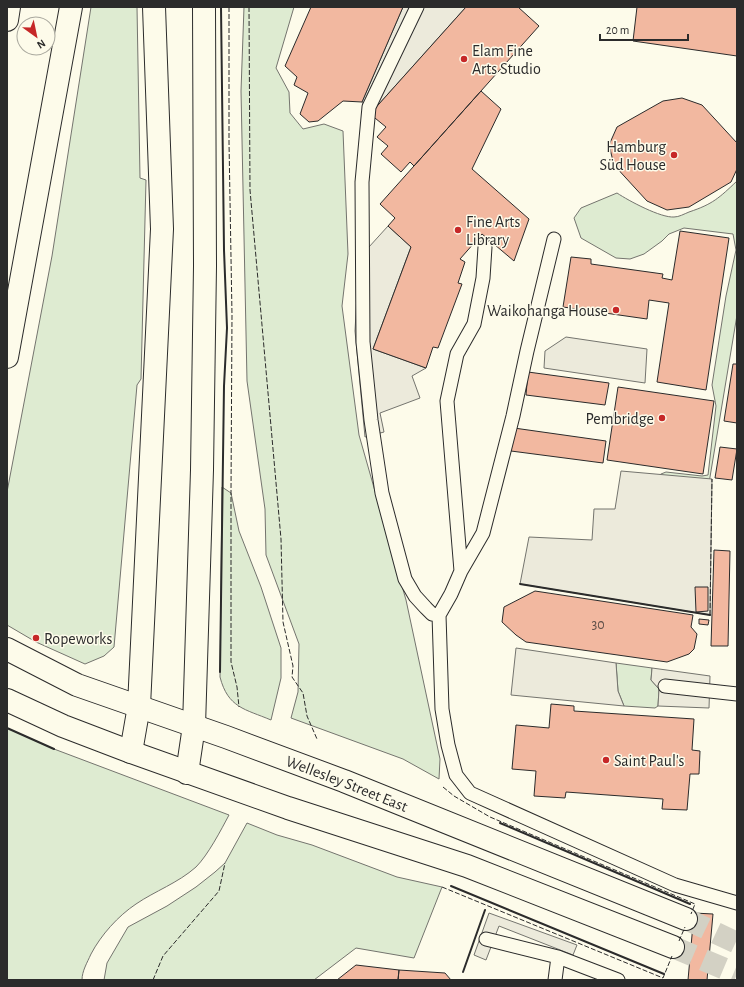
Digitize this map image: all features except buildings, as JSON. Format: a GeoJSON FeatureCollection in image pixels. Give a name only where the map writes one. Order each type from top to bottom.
{"type":"FeatureCollection","features":[{"type":"Feature","properties":{"kind":"main road"},"geometry":{"type":"LineString","coordinates":[[7,20],[8,7]]}},
{"type":"Feature","properties":{"kind":"main road"},"geometry":{"type":"LineString","coordinates":[[7,357],[71,7]]}},
{"type":"Feature","properties":{"kind":"main road"},"geometry":{"type":"LineString","coordinates":[[131,752],[139,706],[162,229],[154,7]]}},
{"type":"Feature","properties":{"kind":"main road"},"geometry":{"type":"LineString","coordinates":[[187,773],[194,726],[202,470],[205,274],[204,7]]}},
{"type":"Feature","properties":{"kind":"main road","name":"Wellesley Street East"},"geometry":{"type":"LineString","coordinates":[[7,648],[77,685],[226,737],[344,781],[686,919]]}},
{"type":"Feature","properties":{"kind":"main road"},"geometry":{"type":"LineString","coordinates":[[7,700],[62,726],[187,773],[288,808],[467,866],[673,947]]}},
{"type":"Feature","properties":{"kind":"lane"},"geometry":{"type":"LineString","coordinates":[[417,7],[369,107],[362,182],[363,342],[371,420],[382,493],[405,579],[415,596],[426,608],[432,614],[439,615]]}},
{"type":"Feature","properties":{"kind":"lane"},"geometry":{"type":"LineString","coordinates":[[554,239],[513,416],[483,533],[460,571],[452,594],[439,615],[442,708],[448,745],[456,775],[470,793],[675,885],[737,903]]}},
{"type":"Feature","properties":{"kind":"lane"},"geometry":{"type":"LineString","coordinates":[[460,571],[446,401],[457,354],[474,324],[483,278],[485,247]]}},
{"type":"Feature","properties":{"kind":"lane"},"geometry":{"type":"LineString","coordinates":[[665,686],[737,694]]}},
{"type":"Feature","properties":{"kind":"lane"},"geometry":{"type":"LineString","coordinates":[[486,939],[558,957],[618,980]]}},
{"type":"Feature","properties":{"kind":"lane"},"geometry":{"type":"LineString","coordinates":[[555,980],[558,957]]}},
{"type":"Feature","properties":{"kind":"green space"},"geometry":{"type":"Polygon","coordinates":[[[91,7],[137,7],[140,178],[146,180],[141,379],[137,385],[114,647],[104,656],[85,664],[36,642],[7,625],[7,492],[52,256],[91,7]]]}},
{"type":"Feature","properties":{"kind":"green space"},"geometry":{"type":"Polygon","coordinates":[[[244,7],[294,7],[276,68],[289,92],[290,113],[303,129],[324,124],[343,131],[348,254],[342,306],[359,435],[406,600],[440,759],[439,779],[403,759],[291,718],[298,692],[299,644],[266,555],[265,509],[247,381],[241,91],[244,7]]]}},
{"type":"Feature","properties":{"kind":"green space"},"geometry":{"type":"Polygon","coordinates":[[[737,181],[737,315],[709,483],[655,479],[666,472],[702,476],[708,475],[716,406],[712,385],[726,296],[736,250],[733,234],[684,228],[669,234],[644,254],[630,259],[616,258],[581,238],[574,218],[581,208],[617,193],[653,212],[668,217],[674,217],[710,203],[737,181]]]}},
{"type":"Feature","properties":{"kind":"green space"},"geometry":{"type":"Polygon","coordinates":[[[222,487],[231,493],[239,531],[261,587],[281,648],[281,678],[271,720],[246,710],[233,701],[223,687],[220,677],[222,487]]]}},
{"type":"Feature","properties":{"kind":"green space"},"geometry":{"type":"Polygon","coordinates":[[[616,663],[652,668],[651,680],[659,689],[658,706],[655,708],[624,706],[618,691],[616,663]]]}},
{"type":"Feature","properties":{"kind":"green space"},"geometry":{"type":"Polygon","coordinates":[[[7,728],[54,749],[229,815],[210,849],[196,867],[182,878],[143,899],[110,926],[91,954],[84,970],[82,980],[7,980],[7,728]]]}},
{"type":"Feature","properties":{"kind":"green space"},"geometry":{"type":"Polygon","coordinates":[[[247,823],[277,835],[312,845],[397,877],[442,887],[414,958],[356,948],[314,980],[104,980],[107,963],[128,927],[167,906],[196,887],[215,872],[225,863],[247,823]]]}},
{"type":"Feature","properties":{"kind":"shaded area"},"geometry":{"type":"Polygon","coordinates":[[[403,7],[466,7],[370,114],[362,102],[403,7]]]}},
{"type":"Feature","properties":{"kind":"shaded area"},"geometry":{"type":"Polygon","coordinates":[[[388,226],[411,247],[373,349],[426,368],[412,376],[420,398],[380,413],[384,432],[365,437],[355,331],[359,258],[388,226]]]}},
{"type":"Feature","properties":{"kind":"shaded area"},"geometry":{"type":"Polygon","coordinates":[[[566,337],[647,349],[645,383],[544,368],[545,351],[566,337]]]}},
{"type":"Feature","properties":{"kind":"shaded area"},"geometry":{"type":"Polygon","coordinates":[[[621,471],[712,479],[710,615],[520,584],[529,537],[592,540],[594,509],[615,509],[621,471]]]}},
{"type":"Feature","properties":{"kind":"shaded area"},"geometry":{"type":"Polygon","coordinates":[[[516,648],[616,663],[618,691],[624,706],[511,695],[516,648]]]}},
{"type":"Feature","properties":{"kind":"shaded area"},"geometry":{"type":"Polygon","coordinates":[[[652,668],[710,676],[709,708],[658,706],[659,689],[651,680],[652,668]]]}},
{"type":"Feature","properties":{"kind":"shaded area"},"geometry":{"type":"Polygon","coordinates":[[[489,913],[577,945],[573,955],[499,926],[486,960],[474,955],[489,913]]]}},
{"type":"Feature","properties":{"kind":"tunnel"},"geometry":{"type":"LineString","coordinates":[[686,919],[737,943]]}},
{"type":"Feature","properties":{"kind":"tunnel"},"geometry":{"type":"LineString","coordinates":[[673,947],[737,974]]}},
{"type":"Feature","properties":{"kind":"fence"},"geometry":{"type":"LineString","coordinates":[[229,7],[229,142],[232,315],[231,662],[237,687],[239,707]]}},
{"type":"Feature","properties":{"kind":"fence"},"geometry":{"type":"LineString","coordinates":[[249,7],[250,190],[281,539],[283,622],[293,666],[292,677],[303,693],[307,716],[317,739]]}},
{"type":"Feature","properties":{"kind":"fence"},"geometry":{"type":"LineString","coordinates":[[710,615],[712,479]]}},
{"type":"Feature","properties":{"kind":"fence"},"geometry":{"type":"LineString","coordinates":[[443,787],[454,796],[490,817],[695,904],[691,914]]}},
{"type":"Feature","properties":{"kind":"fence"},"geometry":{"type":"LineString","coordinates":[[153,980],[163,956],[219,891],[225,863]]}},
{"type":"Feature","properties":{"kind":"fence"},"geometry":{"type":"LineString","coordinates":[[442,887],[663,978],[672,956]]}},
{"type":"Feature","properties":{"kind":"fence"},"geometry":{"type":"LineString","coordinates":[[679,941],[685,927]]}},
{"type":"Feature","properties":{"kind":"wall"},"geometry":{"type":"LineString","coordinates":[[220,672],[224,386],[227,328],[224,250],[221,7]]}},
{"type":"Feature","properties":{"kind":"wall"},"geometry":{"type":"LineString","coordinates":[[520,584],[710,615]]}},
{"type":"Feature","properties":{"kind":"wall"},"geometry":{"type":"LineString","coordinates":[[7,728],[54,749]]}},
{"type":"Feature","properties":{"kind":"wall"},"geometry":{"type":"LineString","coordinates":[[500,823],[690,904]]}},
{"type":"Feature","properties":{"kind":"wall"},"geometry":{"type":"LineString","coordinates":[[451,886],[664,974]]}},
{"type":"Feature","properties":{"kind":"wall"},"geometry":{"type":"LineString","coordinates":[[463,972],[485,910]]}},
{"type":"Feature","properties":{"kind":"place","name":"Elam Fine Arts Studio"},"geometry":{"type":"Point","coordinates":[464,59]}},
{"type":"Feature","properties":{"kind":"place","name":"Hamburg Süd House"},"geometry":{"type":"Point","coordinates":[674,155]}},
{"type":"Feature","properties":{"kind":"place","name":"Fine Arts Library"},"geometry":{"type":"Point","coordinates":[458,230]}},
{"type":"Feature","properties":{"kind":"place","name":"Waikohanga House"},"geometry":{"type":"Point","coordinates":[616,310]}},
{"type":"Feature","properties":{"kind":"place","name":"Pembridge"},"geometry":{"type":"Point","coordinates":[662,418]}},
{"type":"Feature","properties":{"kind":"place","name":"Ropeworks"},"geometry":{"type":"Point","coordinates":[36,638]}},
{"type":"Feature","properties":{"kind":"place","name":"Saint Paul's"},"geometry":{"type":"Point","coordinates":[606,760]}}]}
